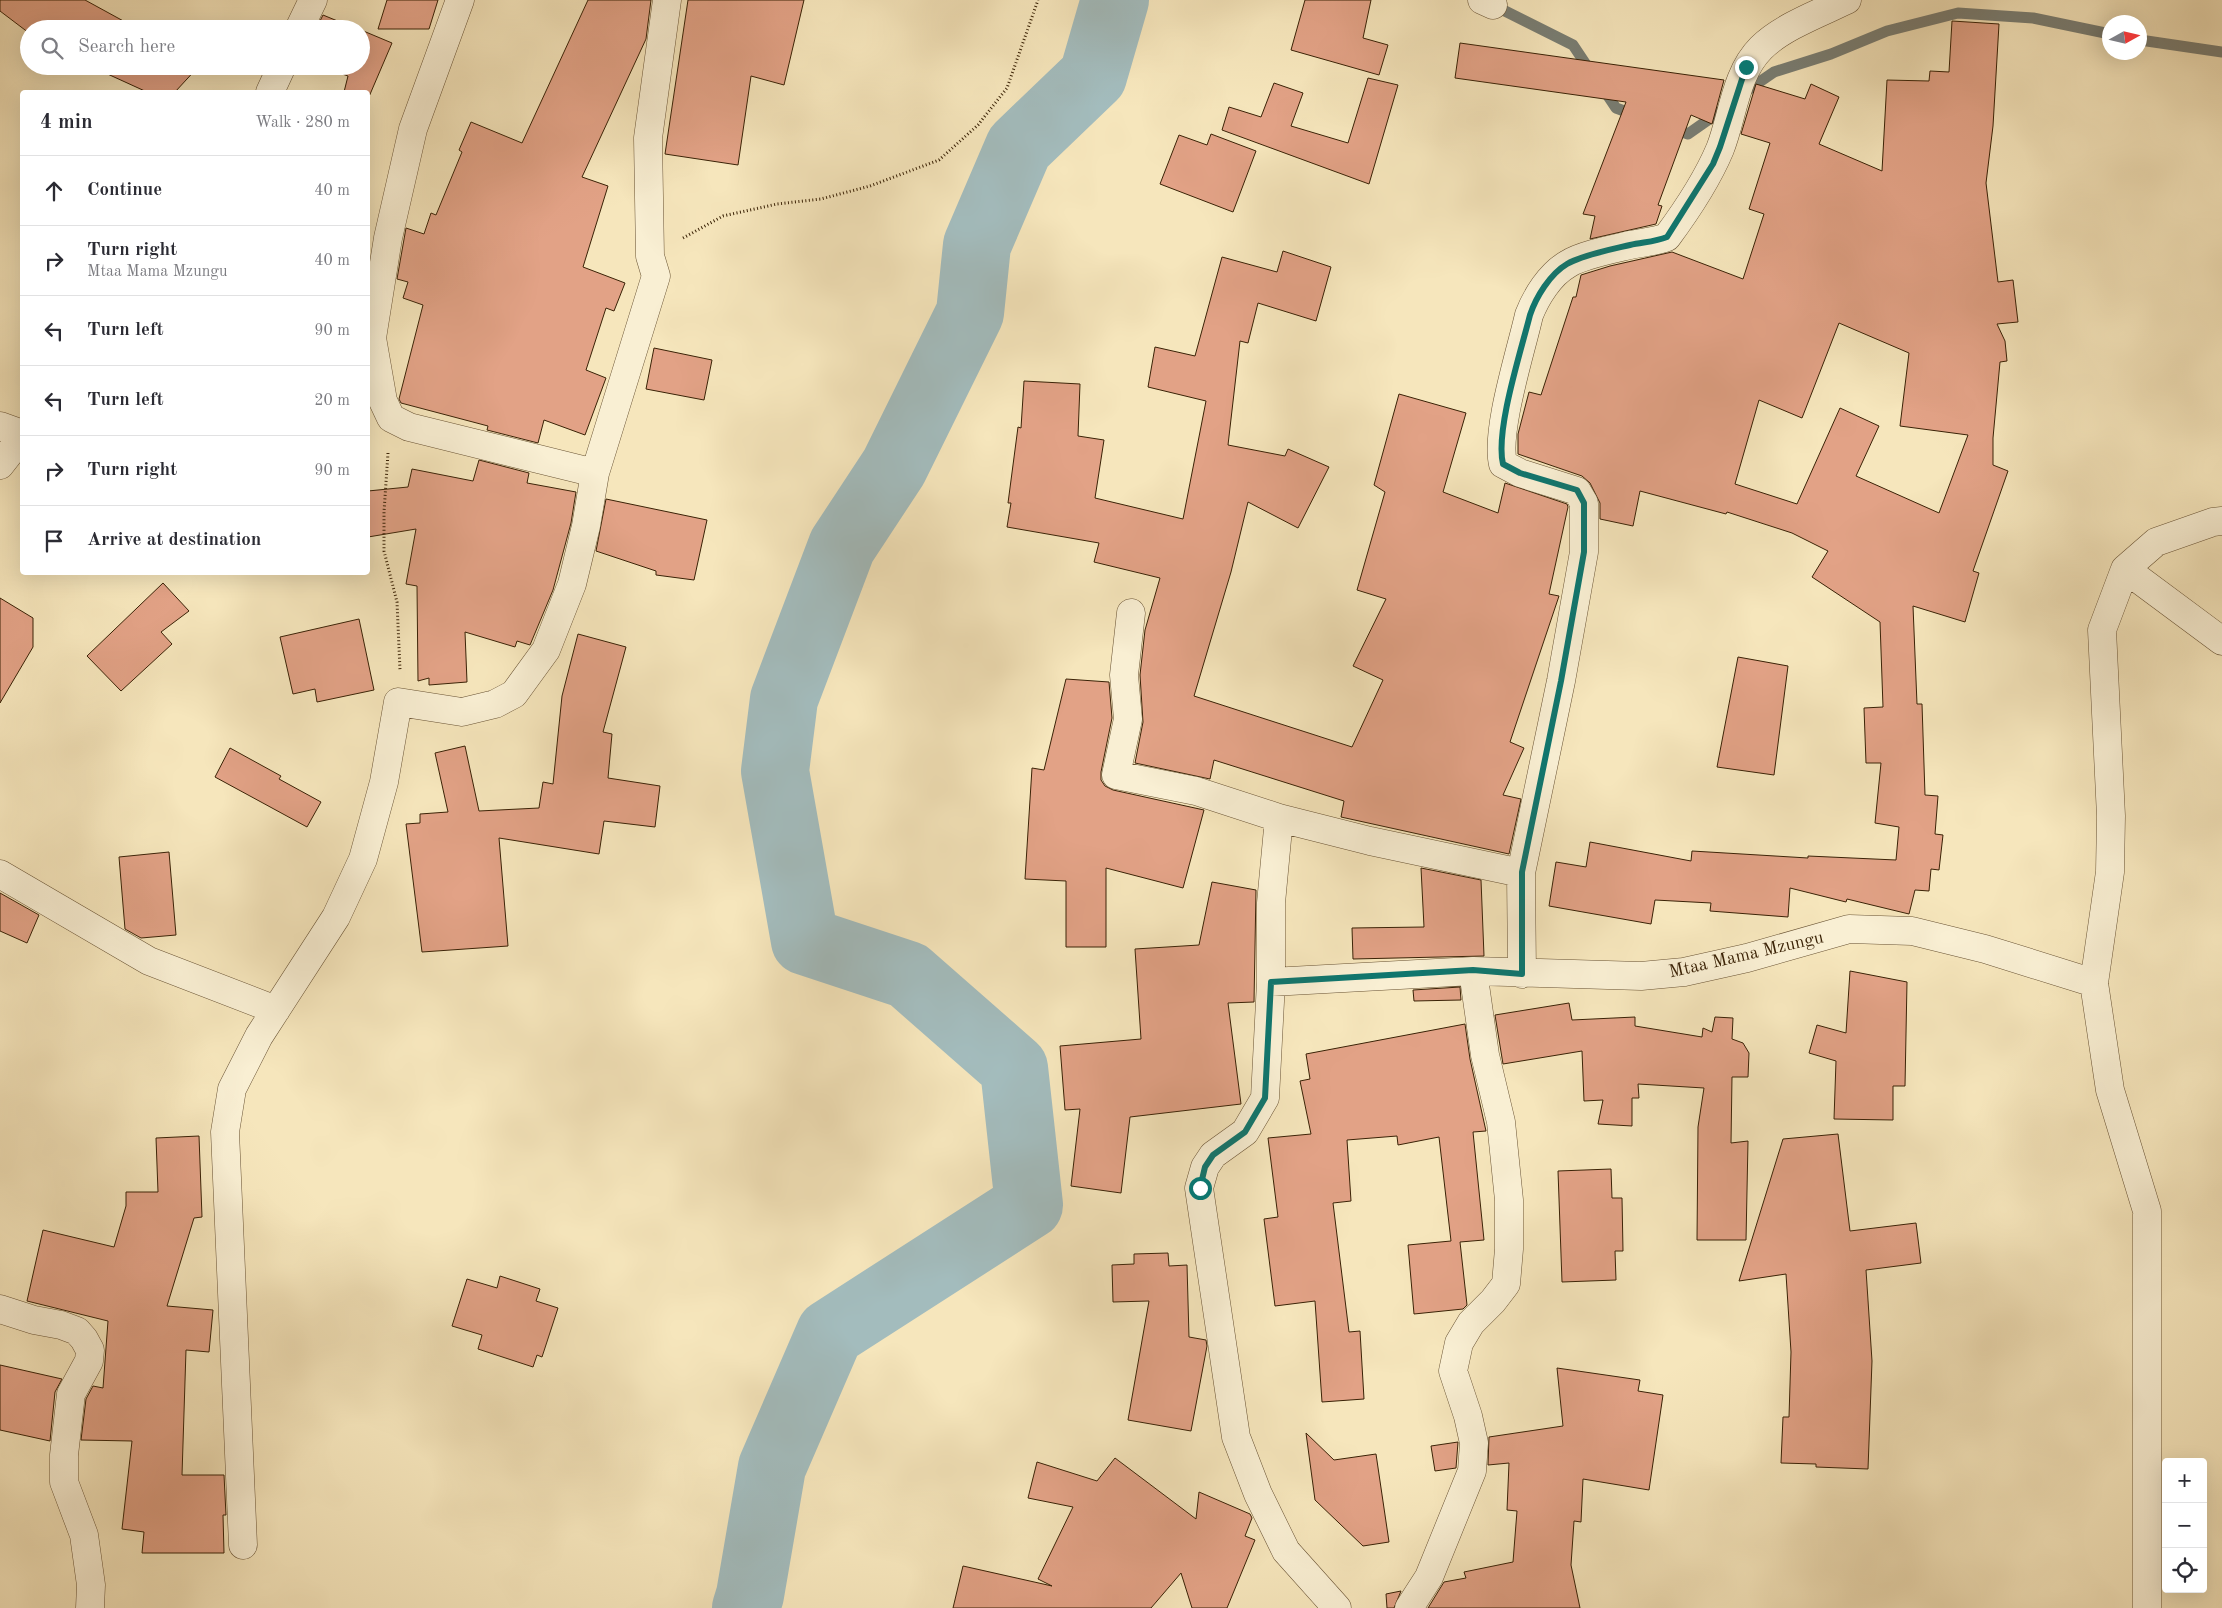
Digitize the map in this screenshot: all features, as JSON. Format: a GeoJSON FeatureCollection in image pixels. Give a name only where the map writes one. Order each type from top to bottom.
{"type":"FeatureCollection","features":[{"type":"Feature","properties":{"kind":"street"},"geometry":{"type":"LineString","coordinates":[[304,20],[313,0]]}},
{"type":"Feature","properties":{"kind":"street"},"geometry":{"type":"LineString","coordinates":[[460,0],[413,128],[388,238],[370,336],[383,401],[391,418],[409,427],[595,474]]}},
{"type":"Feature","properties":{"kind":"street"},"geometry":{"type":"LineString","coordinates":[[243,1545],[224,1132],[232,1089],[259,1036],[336,917],[362,859],[384,782],[398,702],[462,712],[494,704],[514,694],[546,650],[572,584],[586,526],[595,474],[656,276],[650,256],[648,138],[668,0]]}},
{"type":"Feature","properties":{"kind":"street"},"geometry":{"type":"LineString","coordinates":[[1522,974],[1522,872],[1561,681],[1584,552],[1584,503],[1577,490],[1520,473],[1503,464],[1501,457],[1500,451],[1508,406],[1534,302],[1554,274],[1567,264],[1631,245],[1667,237],[1713,164],[1746,67],[1756,54],[1777,35],[1847,0]]}},
{"type":"Feature","properties":{"kind":"street"},"geometry":{"type":"LineString","coordinates":[[271,90],[278,75]]}},
{"type":"Feature","properties":{"kind":"street"},"geometry":{"type":"LineString","coordinates":[[0,426],[20,435]]}},
{"type":"Feature","properties":{"kind":"street"},"geometry":{"type":"LineString","coordinates":[[0,465],[20,439]]}},
{"type":"Feature","properties":{"kind":"street"},"geometry":{"type":"LineString","coordinates":[[2147,1608],[2147,1211],[2110,1090],[2094,983],[2110,863],[2111,816],[2102,630],[2125,569],[2156,542],[2213,522],[2222,521]]}},
{"type":"Feature","properties":{"kind":"street"},"geometry":{"type":"LineString","coordinates":[[2125,569],[2222,641]]}},
{"type":"Feature","properties":{"kind":"street"},"geometry":{"type":"LineString","coordinates":[[1130,613],[1124,675],[1128,718],[1116,775],[1196,791],[1279,818],[1370,841],[1522,872]]}},
{"type":"Feature","properties":{"kind":"street"},"geometry":{"type":"LineString","coordinates":[[1279,818],[1271,903],[1271,982],[1265,1098],[1245,1132],[1213,1155],[1205,1167],[1200,1188],[1236,1438],[1258,1494],[1286,1551],[1337,1608]]}},
{"type":"Feature","properties":{"kind":"street"},"geometry":{"type":"LineString","coordinates":[[0,874],[149,960],[276,1010]]}},
{"type":"Feature","properties":{"kind":"street","name":"Mtaa Mama Mzungu"},"geometry":{"type":"LineString","coordinates":[[1271,982],[1473,970],[1522,974],[1641,976],[1684,972],[1747,958],[1850,929],[1912,931],[1985,949],[2094,983]]}},
{"type":"Feature","properties":{"kind":"street"},"geometry":{"type":"LineString","coordinates":[[1409,1608],[1428,1577],[1472,1471],[1474,1443],[1468,1416],[1453,1372],[1459,1342],[1471,1323],[1493,1302],[1506,1284],[1510,1200],[1501,1122],[1485,1055],[1473,970]]}},
{"type":"Feature","properties":{"kind":"street"},"geometry":{"type":"LineString","coordinates":[[0,1309],[34,1320],[77,1330],[90,1350],[89,1361],[71,1394],[64,1455],[64,1482],[84,1534],[91,1585],[90,1608]]}},
{"type":"Feature","properties":{"kind":"path"},"geometry":{"type":"LineString","coordinates":[[650,256],[724,216],[777,204],[821,199],[870,186],[939,160],[978,125],[1007,88],[1038,0]]}},
{"type":"Feature","properties":{"kind":"path"},"geometry":{"type":"LineString","coordinates":[[391,418],[384,512],[384,551],[397,602],[400,658],[398,702]]}},
{"type":"Feature","properties":{"kind":"building"},"geometry":{"type":"Polygon","coordinates":[[[0,0],[85,0],[122,20],[20,20],[20,26],[0,11],[0,0]]]}},
{"type":"Feature","properties":{"kind":"building"},"geometry":{"type":"Polygon","coordinates":[[[387,0],[438,0],[429,29],[378,29],[387,0]]]}},
{"type":"Feature","properties":{"kind":"building"},"geometry":{"type":"Polygon","coordinates":[[[588,0],[651,0],[646,39],[582,177],[608,186],[583,267],[625,283],[614,311],[606,308],[586,370],[606,378],[585,435],[544,420],[538,443],[487,430],[488,426],[401,403],[399,399],[423,305],[403,298],[408,282],[397,279],[406,228],[424,234],[431,213],[436,215],[462,152],[459,150],[471,122],[522,143],[588,0]]]}},
{"type":"Feature","properties":{"kind":"building"},"geometry":{"type":"Polygon","coordinates":[[[688,0],[804,0],[784,85],[751,76],[738,165],[665,154],[688,0]]]}},
{"type":"Feature","properties":{"kind":"building"},"geometry":{"type":"Polygon","coordinates":[[[1305,0],[1371,0],[1363,38],[1388,45],[1379,75],[1291,50],[1305,0]]]}},
{"type":"Feature","properties":{"kind":"building"},"geometry":{"type":"Polygon","coordinates":[[[323,15],[335,20],[320,20],[323,15]]]}},
{"type":"Feature","properties":{"kind":"building"},"geometry":{"type":"Polygon","coordinates":[[[1952,21],[1999,24],[1993,126],[1986,183],[1998,282],[2013,280],[2018,322],[1997,324],[2005,341],[2007,361],[2000,362],[1993,438],[1993,465],[2008,471],[1973,571],[1979,573],[1965,622],[1913,606],[1917,704],[1922,704],[1925,795],[1938,796],[1935,834],[1943,835],[1939,870],[1931,869],[1929,891],[1915,890],[1909,914],[1847,899],[1846,902],[1790,888],[1788,917],[1710,911],[1711,903],[1655,900],[1651,924],[1549,906],[1556,862],[1586,867],[1590,842],[1691,861],[1692,851],[1808,858],[1808,856],[1896,860],[1899,827],[1875,823],[1881,763],[1866,763],[1864,708],[1883,707],[1880,622],[1812,577],[1828,551],[1792,533],[1727,512],[1726,514],[1640,491],[1633,526],[1600,519],[1600,503],[1590,483],[1582,476],[1518,454],[1518,434],[1529,392],[1541,395],[1573,297],[1576,297],[1581,275],[1610,266],[1672,252],[1743,279],[1764,214],[1749,209],[1770,143],[1741,134],[1756,84],[1805,99],[1811,84],[1839,97],[1819,144],[1882,171],[1887,80],[1929,81],[1930,71],[1949,72],[1952,21]],[[1839,323],[1802,418],[1759,400],[1735,484],[1797,504],[1840,408],[1879,426],[1856,476],[1939,513],[1968,435],[1900,426],[1909,353],[1839,323]]]}},
{"type":"Feature","properties":{"kind":"building"},"geometry":{"type":"Polygon","coordinates":[[[370,34],[392,43],[370,94],[370,90],[344,90],[348,76],[345,75],[370,75],[370,34]]]}},
{"type":"Feature","properties":{"kind":"building"},"geometry":{"type":"Polygon","coordinates":[[[1460,43],[1724,80],[1712,124],[1691,115],[1658,205],[1662,206],[1656,224],[1590,239],[1595,216],[1583,214],[1626,102],[1455,78],[1460,43]]]}},
{"type":"Feature","properties":{"kind":"building"},"geometry":{"type":"Polygon","coordinates":[[[110,75],[191,75],[177,90],[143,90],[110,75]]]}},
{"type":"Feature","properties":{"kind":"building"},"geometry":{"type":"Polygon","coordinates":[[[1368,78],[1398,85],[1369,184],[1222,130],[1229,107],[1261,117],[1274,83],[1303,93],[1291,126],[1348,143],[1368,78]]]}},
{"type":"Feature","properties":{"kind":"building"},"geometry":{"type":"Polygon","coordinates":[[[1211,134],[1256,151],[1233,212],[1160,184],[1179,135],[1207,145],[1211,134]]]}},
{"type":"Feature","properties":{"kind":"building"},"geometry":{"type":"Polygon","coordinates":[[[1283,251],[1331,267],[1316,321],[1258,303],[1248,343],[1240,341],[1228,445],[1285,456],[1288,449],[1329,467],[1298,528],[1248,502],[1231,572],[1194,696],[1352,747],[1383,680],[1353,666],[1386,599],[1357,590],[1385,492],[1374,485],[1399,394],[1466,413],[1443,492],[1498,513],[1505,483],[1567,504],[1568,507],[1549,594],[1559,596],[1510,742],[1524,748],[1503,795],[1521,799],[1509,854],[1341,817],[1344,801],[1214,760],[1210,779],[1135,763],[1143,722],[1140,675],[1145,630],[1160,578],[1094,562],[1099,543],[1007,527],[1011,503],[1008,503],[1018,427],[1021,428],[1024,381],[1080,384],[1078,436],[1104,440],[1095,498],[1183,519],[1206,401],[1148,387],[1155,347],[1195,356],[1222,257],[1277,272],[1283,251]]]}},
{"type":"Feature","properties":{"kind":"building"},"geometry":{"type":"Polygon","coordinates":[[[654,348],[712,360],[704,400],[646,389],[654,348]]]}},
{"type":"Feature","properties":{"kind":"building"},"geometry":{"type":"Polygon","coordinates":[[[479,460],[529,473],[527,483],[576,492],[571,523],[553,590],[530,645],[517,641],[515,647],[465,632],[467,682],[429,685],[429,678],[418,681],[417,586],[406,584],[416,529],[370,537],[370,491],[408,487],[412,469],[473,481],[479,460]]]}},
{"type":"Feature","properties":{"kind":"building"},"geometry":{"type":"Polygon","coordinates":[[[606,499],[707,520],[694,580],[656,575],[656,571],[596,551],[606,499]]]}},
{"type":"Feature","properties":{"kind":"building"},"geometry":{"type":"Polygon","coordinates":[[[163,583],[189,611],[161,632],[172,644],[121,691],[87,656],[163,583]]]}},
{"type":"Feature","properties":{"kind":"building"},"geometry":{"type":"Polygon","coordinates":[[[0,598],[33,618],[33,647],[0,703],[0,598]]]}},
{"type":"Feature","properties":{"kind":"building"},"geometry":{"type":"Polygon","coordinates":[[[359,619],[374,690],[317,702],[315,689],[293,694],[280,637],[359,619]]]}},
{"type":"Feature","properties":{"kind":"building"},"geometry":{"type":"Polygon","coordinates":[[[578,634],[626,647],[603,732],[612,734],[608,778],[660,786],[655,827],[604,821],[599,854],[499,838],[508,946],[422,952],[406,824],[420,823],[420,814],[448,812],[435,753],[465,746],[479,811],[539,808],[543,782],[553,784],[562,696],[578,634]]]}},
{"type":"Feature","properties":{"kind":"building"},"geometry":{"type":"Polygon","coordinates":[[[1738,657],[1788,666],[1774,775],[1717,767],[1738,657]]]}},
{"type":"Feature","properties":{"kind":"building"},"geometry":{"type":"Polygon","coordinates":[[[1066,679],[1109,682],[1112,718],[1101,772],[1101,780],[1105,786],[1113,790],[1204,810],[1183,888],[1106,868],[1106,947],[1066,947],[1066,881],[1025,879],[1032,768],[1044,770],[1066,679]]]}},
{"type":"Feature","properties":{"kind":"building"},"geometry":{"type":"Polygon","coordinates":[[[230,748],[281,776],[279,779],[321,802],[307,827],[215,777],[230,748]]]}},
{"type":"Feature","properties":{"kind":"building"},"geometry":{"type":"Polygon","coordinates":[[[169,852],[176,935],[141,938],[125,929],[119,857],[169,852]]]}},
{"type":"Feature","properties":{"kind":"building"},"geometry":{"type":"Polygon","coordinates":[[[1421,868],[1481,880],[1484,956],[1353,959],[1352,928],[1424,927],[1421,868]]]}},
{"type":"Feature","properties":{"kind":"building"},"geometry":{"type":"Polygon","coordinates":[[[1212,882],[1256,890],[1254,1002],[1228,1003],[1241,1104],[1130,1117],[1121,1193],[1071,1186],[1080,1109],[1065,1110],[1060,1046],[1141,1039],[1135,949],[1199,945],[1212,882]]]}},
{"type":"Feature","properties":{"kind":"building"},"geometry":{"type":"Polygon","coordinates":[[[0,893],[39,915],[27,943],[0,931],[0,893]]]}},
{"type":"Feature","properties":{"kind":"building"},"geometry":{"type":"Polygon","coordinates":[[[1850,971],[1907,982],[1905,1086],[1893,1086],[1893,1120],[1834,1119],[1836,1061],[1809,1053],[1817,1025],[1846,1033],[1850,971]]]}},
{"type":"Feature","properties":{"kind":"building"},"geometry":{"type":"Polygon","coordinates":[[[1460,987],[1461,1000],[1414,1001],[1413,990],[1460,987]]]}},
{"type":"Feature","properties":{"kind":"building"},"geometry":{"type":"Polygon","coordinates":[[[1569,1003],[1572,1020],[1635,1017],[1635,1026],[1702,1037],[1703,1028],[1712,1032],[1715,1017],[1733,1018],[1732,1039],[1743,1043],[1749,1053],[1748,1077],[1732,1077],[1731,1143],[1748,1141],[1746,1240],[1697,1240],[1698,1127],[1704,1088],[1638,1084],[1639,1098],[1632,1098],[1632,1126],[1598,1124],[1603,1100],[1584,1101],[1582,1051],[1503,1064],[1495,1015],[1569,1003]]]}},
{"type":"Feature","properties":{"kind":"building"},"geometry":{"type":"Polygon","coordinates":[[[1465,1024],[1470,1059],[1486,1131],[1473,1132],[1484,1240],[1460,1242],[1467,1305],[1463,1309],[1414,1314],[1408,1245],[1451,1241],[1439,1137],[1398,1145],[1397,1136],[1347,1140],[1351,1201],[1333,1203],[1349,1332],[1360,1331],[1364,1399],[1322,1402],[1315,1301],[1275,1306],[1264,1219],[1278,1217],[1268,1138],[1311,1134],[1300,1081],[1310,1079],[1306,1054],[1465,1024]]]}},
{"type":"Feature","properties":{"kind":"building"},"geometry":{"type":"Polygon","coordinates":[[[1838,1134],[1850,1231],[1916,1223],[1921,1263],[1866,1270],[1872,1361],[1868,1469],[1816,1467],[1816,1464],[1781,1463],[1783,1417],[1789,1417],[1791,1352],[1786,1274],[1739,1281],[1783,1139],[1838,1134]]]}},
{"type":"Feature","properties":{"kind":"building"},"geometry":{"type":"Polygon","coordinates":[[[199,1136],[202,1217],[194,1218],[167,1306],[213,1310],[209,1352],[186,1350],[182,1475],[224,1475],[226,1515],[223,1515],[224,1553],[142,1553],[144,1532],[122,1529],[132,1441],[81,1440],[86,1399],[93,1386],[103,1388],[108,1321],[27,1301],[43,1230],[114,1247],[126,1206],[126,1192],[158,1192],[156,1138],[199,1136]]]}},
{"type":"Feature","properties":{"kind":"building"},"geometry":{"type":"Polygon","coordinates":[[[1611,1169],[1612,1198],[1622,1198],[1623,1251],[1615,1251],[1616,1280],[1562,1282],[1558,1171],[1611,1169]]]}},
{"type":"Feature","properties":{"kind":"building"},"geometry":{"type":"Polygon","coordinates":[[[1168,1253],[1169,1266],[1187,1265],[1189,1337],[1206,1340],[1207,1346],[1191,1431],[1128,1420],[1149,1301],[1113,1302],[1112,1265],[1134,1264],[1134,1254],[1168,1253]]]}},
{"type":"Feature","properties":{"kind":"building"},"geometry":{"type":"Polygon","coordinates":[[[500,1276],[540,1289],[536,1301],[558,1308],[542,1357],[537,1355],[533,1367],[478,1349],[482,1335],[452,1326],[467,1279],[497,1288],[500,1276]]]}},
{"type":"Feature","properties":{"kind":"building"},"geometry":{"type":"Polygon","coordinates":[[[0,1365],[62,1379],[55,1392],[50,1441],[0,1430],[0,1365]]]}},
{"type":"Feature","properties":{"kind":"building"},"geometry":{"type":"Polygon","coordinates":[[[1557,1368],[1640,1380],[1638,1391],[1663,1395],[1649,1490],[1583,1479],[1581,1522],[1574,1521],[1571,1565],[1580,1608],[1428,1608],[1444,1582],[1466,1578],[1464,1572],[1513,1562],[1517,1511],[1507,1510],[1509,1463],[1488,1465],[1489,1437],[1563,1426],[1557,1368]]]}},
{"type":"Feature","properties":{"kind":"building"},"geometry":{"type":"Polygon","coordinates":[[[1306,1433],[1334,1460],[1376,1454],[1389,1542],[1363,1546],[1315,1500],[1306,1433]]]}},
{"type":"Feature","properties":{"kind":"building"},"geometry":{"type":"Polygon","coordinates":[[[1458,1442],[1456,1468],[1435,1471],[1431,1446],[1458,1442]]]}},
{"type":"Feature","properties":{"kind":"building"},"geometry":{"type":"Polygon","coordinates":[[[1115,1458],[1196,1519],[1199,1492],[1250,1514],[1252,1518],[1245,1536],[1255,1540],[1227,1608],[1192,1608],[1181,1573],[1151,1608],[953,1608],[963,1566],[1052,1586],[1038,1579],[1073,1507],[1028,1498],[1037,1462],[1097,1481],[1115,1458]]]}},
{"type":"Feature","properties":{"kind":"building"},"geometry":{"type":"Polygon","coordinates":[[[1401,1591],[1394,1608],[1387,1608],[1386,1594],[1401,1591]]]}},
{"type":"Feature","properties":{"kind":"waterway"},"geometry":{"type":"LineString","coordinates":[[746,1608],[750,1595],[772,1467],[830,1333],[1029,1205],[1014,1068],[908,975],[805,941],[775,771],[784,699],[842,546],[894,467],[970,313],[977,245],[1019,147],[1093,76],[1115,0]]}},
{"type":"Feature","properties":{"kind":"waterway"},"geometry":{"type":"LineString","coordinates":[[1493,5],[1573,45],[1591,72]]}},
{"type":"Feature","properties":{"kind":"waterway"},"geometry":{"type":"LineString","coordinates":[[1742,94],[1774,72],[1831,54],[1887,31],[1958,13],[2033,18],[2102,32]]}},
{"type":"Feature","properties":{"kind":"waterway"},"geometry":{"type":"LineString","coordinates":[[2147,41],[2222,52]]}},
{"type":"Feature","properties":{"kind":"waterway"},"geometry":{"type":"LineString","coordinates":[[1602,87],[1616,108],[1635,115]]}},
{"type":"Feature","properties":{"kind":"waterway"},"geometry":{"type":"LineString","coordinates":[[1672,128],[1688,134],[1728,106]]}},
{"type":"Feature","properties":{"kind":"route"},"geometry":{"type":"LineString","coordinates":[[1200,1188],[1205,1167],[1213,1155],[1245,1132],[1265,1098],[1271,982],[1473,970],[1522,974],[1522,872],[1532,815],[1561,681],[1584,552],[1584,503],[1577,490],[1520,473],[1503,464],[1500,451],[1508,406],[1530,315],[1534,302],[1554,274],[1567,264],[1597,254],[1667,237],[1713,164],[1746,67]]}}]}
